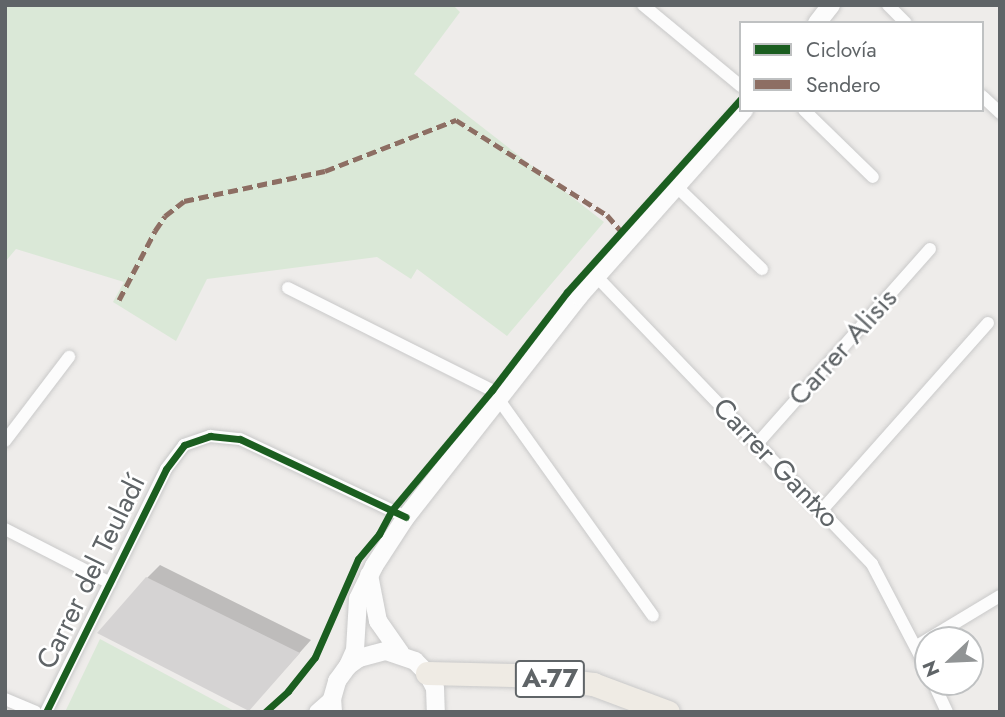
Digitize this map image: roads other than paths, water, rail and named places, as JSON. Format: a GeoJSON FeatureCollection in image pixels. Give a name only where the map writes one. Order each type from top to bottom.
{"type":"FeatureCollection","features":[{"type":"Feature","properties":{"kind":"highway","name":"A-77"},"geometry":{"type":"LineString","coordinates":[[427,673],[513,674],[593,684],[668,712]]}},
{"type":"Feature","properties":{"kind":"main road"},"geometry":{"type":"LineString","coordinates":[[819,21],[831,5]]}},
{"type":"Feature","properties":{"kind":"main road"},"geometry":{"type":"LineString","coordinates":[[333,705],[337,681],[355,650],[358,599],[371,570],[406,517],[596,276],[742,112]]}},
{"type":"Feature","properties":{"kind":"main road"},"geometry":{"type":"LineString","coordinates":[[371,570],[378,621],[400,653],[415,661],[427,673],[435,688],[436,712]]}},
{"type":"Feature","properties":{"kind":"main road"},"geometry":{"type":"LineString","coordinates":[[348,666],[372,653],[400,653]]}},
{"type":"Feature","properties":{"kind":"street"},"geometry":{"type":"LineString","coordinates":[[643,5],[739,84]]}},
{"type":"Feature","properties":{"kind":"street"},"geometry":{"type":"LineString","coordinates":[[888,5],[904,21]]}},
{"type":"Feature","properties":{"kind":"street"},"geometry":{"type":"LineString","coordinates":[[984,98],[1000,113]]}},
{"type":"Feature","properties":{"kind":"street"},"geometry":{"type":"LineString","coordinates":[[806,112],[873,177]]}},
{"type":"Feature","properties":{"kind":"street"},"geometry":{"type":"LineString","coordinates":[[676,185],[762,269]]}},
{"type":"Feature","properties":{"kind":"street","name":"Carrer Alisis"},"geometry":{"type":"LineString","coordinates":[[756,445],[930,249]]}},
{"type":"Feature","properties":{"kind":"street","name":"Carrer Gantxo"},"geometry":{"type":"LineString","coordinates":[[596,276],[872,564],[914,641]]}},
{"type":"Feature","properties":{"kind":"street"},"geometry":{"type":"LineString","coordinates":[[288,288],[492,390],[497,401],[653,616]]}},
{"type":"Feature","properties":{"kind":"street"},"geometry":{"type":"LineString","coordinates":[[822,510],[988,323]]}},
{"type":"Feature","properties":{"kind":"street"},"geometry":{"type":"LineString","coordinates":[[5,441],[69,357]]}},
{"type":"Feature","properties":{"kind":"street","name":"Carrer del Teuladí"},"geometry":{"type":"LineString","coordinates":[[46,712],[166,469],[184,445],[210,436],[240,439],[406,517]]}},
{"type":"Feature","properties":{"kind":"street"},"geometry":{"type":"LineString","coordinates":[[5,529],[110,583]]}},
{"type":"Feature","properties":{"kind":"street"},"geometry":{"type":"LineString","coordinates":[[950,626],[1000,596]]}},
{"type":"Feature","properties":{"kind":"street"},"geometry":{"type":"LineString","coordinates":[[940,696],[947,712]]}},
{"type":"Feature","properties":{"kind":"street"},"geometry":{"type":"LineString","coordinates":[[5,699],[35,712]]}},
{"type":"Feature","properties":{"kind":"street"},"geometry":{"type":"LineString","coordinates":[[317,712],[333,705]]}}]}
